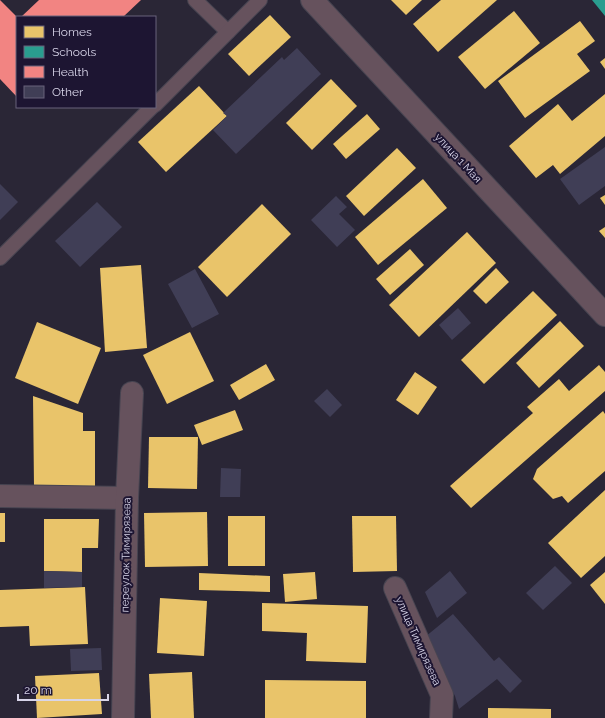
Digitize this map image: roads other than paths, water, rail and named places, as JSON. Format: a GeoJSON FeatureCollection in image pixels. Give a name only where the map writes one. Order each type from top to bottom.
{"type":"FeatureCollection","features":[{"type":"Feature","properties":{"kind":"street","name":"улица 1 Мая"},"geometry":{"type":"LineString","coordinates":[[312,0],[605,315]]}},
{"type":"Feature","properties":{"kind":"street","name":"переулок Тимирязева"},"geometry":{"type":"LineString","coordinates":[[123,718],[127,498],[132,392]]}},
{"type":"Feature","properties":{"kind":"street"},"geometry":{"type":"LineString","coordinates":[[0,496],[127,498]]}},
{"type":"Feature","properties":{"kind":"street","name":"улица Тимирязева"},"geometry":{"type":"LineString","coordinates":[[395,588],[442,695],[441,718]]}},
{"type":"Feature","properties":{"kind":"lane"},"geometry":{"type":"LineString","coordinates":[[195,0],[228,32]]}},
{"type":"Feature","properties":{"kind":"lane"},"geometry":{"type":"LineString","coordinates":[[156,103],[260,0]]}},
{"type":"Feature","properties":{"kind":"lane"},"geometry":{"type":"LineString","coordinates":[[0,258],[151,108]]}}]}
